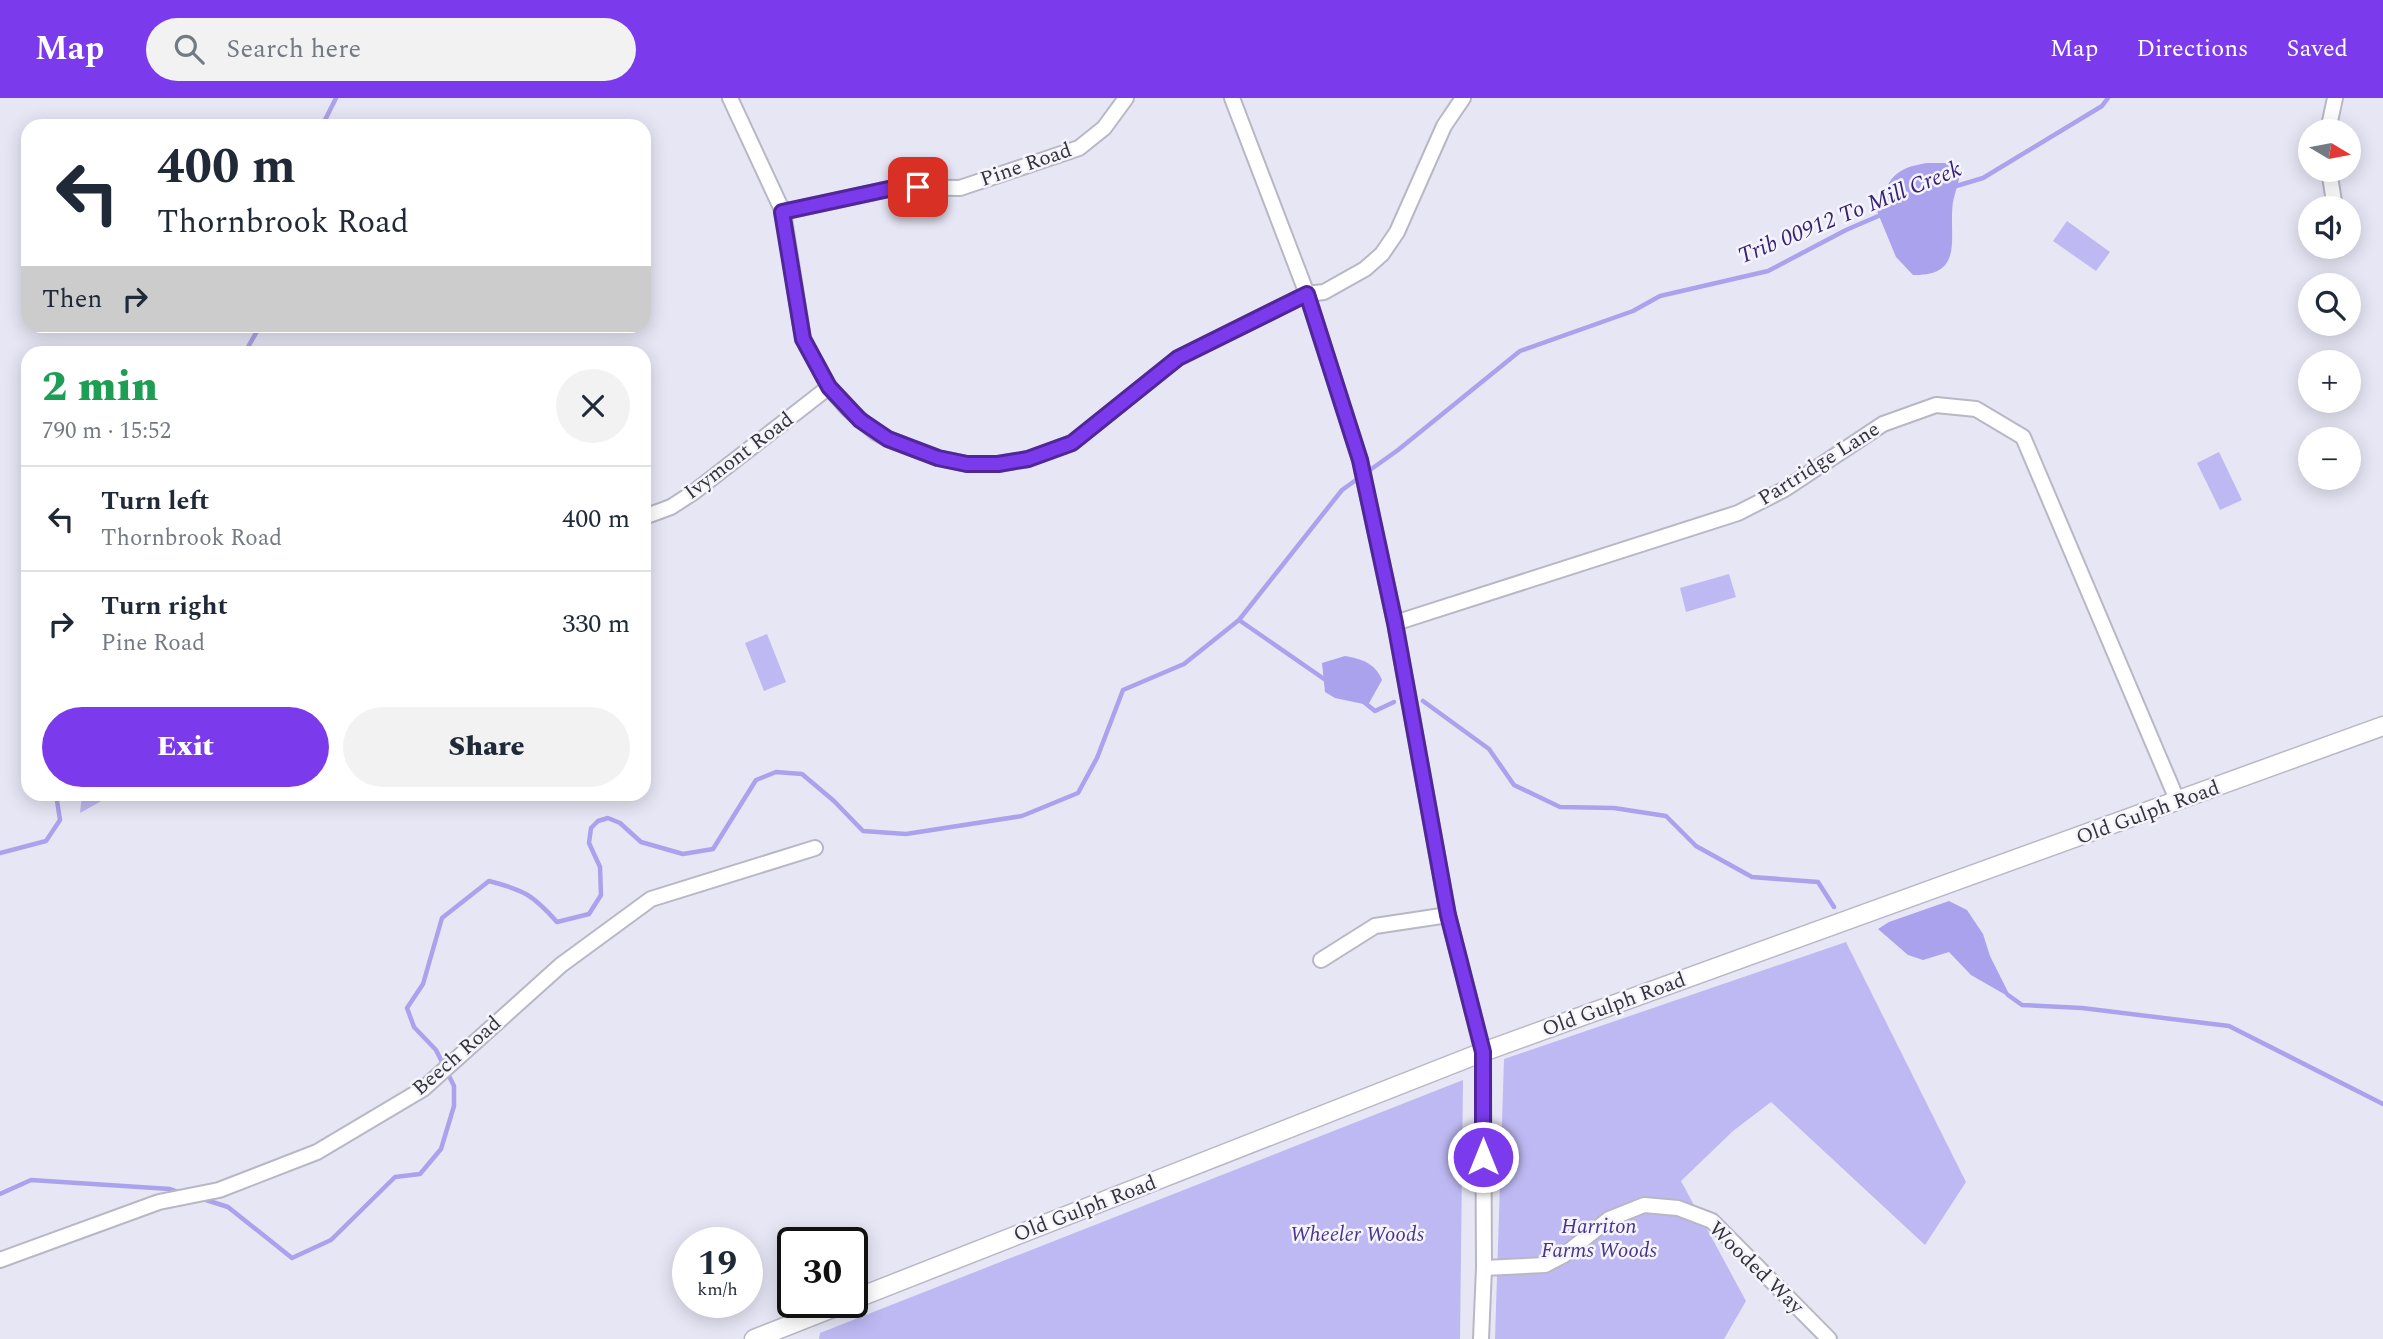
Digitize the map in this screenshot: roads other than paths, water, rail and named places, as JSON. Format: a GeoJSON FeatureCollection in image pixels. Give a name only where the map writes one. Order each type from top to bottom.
{"type":"FeatureCollection","features":[{"type":"Feature","properties":{"kind":"street"},"geometry":{"type":"LineString","coordinates":[[730,98],[782,212],[803,339],[829,387],[875,432],[938,458],[967,464],[998,464],[1028,459],[1072,443],[1178,358],[1307,294],[1324,292],[1364,270],[1382,254],[1397,232],[1444,126],[1463,98]]}},
{"type":"Feature","properties":{"kind":"street","name":"Pine Road"},"geometry":{"type":"LineString","coordinates":[[782,212],[898,187],[960,188],[1079,148],[1104,128],[1126,98]]}},
{"type":"Feature","properties":{"kind":"street"},"geometry":{"type":"LineString","coordinates":[[1232,98],[1307,294],[1360,460],[1395,623],[1448,915],[1483,1052],[1481,1339]]}},
{"type":"Feature","properties":{"kind":"street"},"geometry":{"type":"LineString","coordinates":[[2331,119],[2335,98]]}},
{"type":"Feature","properties":{"kind":"street","name":"Ivymont Road"},"geometry":{"type":"LineString","coordinates":[[651,514],[671,507],[694,492],[829,387]]}},
{"type":"Feature","properties":{"kind":"street","name":"Partridge Lane"},"geometry":{"type":"LineString","coordinates":[[1395,623],[1738,513],[1785,489],[1883,424],[1936,405],[1976,409],[2023,437],[2178,802]]}},
{"type":"Feature","properties":{"kind":"street","name":"Old Gulph Road"},"geometry":{"type":"LineString","coordinates":[[868,1294],[1483,1052],[2383,726]]}},
{"type":"Feature","properties":{"kind":"street","name":"Beech Road"},"geometry":{"type":"LineString","coordinates":[[0,1260],[159,1202],[219,1190],[317,1152],[423,1089],[561,964],[651,899],[814,848]]}},
{"type":"Feature","properties":{"kind":"street"},"geometry":{"type":"LineString","coordinates":[[1321,960],[1375,926],[1448,915]]}},
{"type":"Feature","properties":{"kind":"street","name":"Wooded Way"},"geometry":{"type":"LineString","coordinates":[[1483,1268],[1545,1265],[1564,1255],[1609,1219],[1644,1205],[1678,1208],[1712,1220],[1829,1339]]}},
{"type":"Feature","properties":{"kind":"street","name":"Old Gulph Road"},"geometry":{"type":"LineString","coordinates":[[754,1339],[807,1318]]}},
{"type":"Feature","properties":{"kind":"waterway"},"geometry":{"type":"LineString","coordinates":[[326,119],[336,98]]}},
{"type":"Feature","properties":{"kind":"waterway","name":"Trib 00912 To Mill Creek"},"geometry":{"type":"LineString","coordinates":[[1953,187],[1983,178],[2102,106],[2108,98]]}},
{"type":"Feature","properties":{"kind":"waterway","name":"Trib 00912 To Mill Creek"},"geometry":{"type":"LineString","coordinates":[[203,1199],[228,1207],[292,1258],[331,1240],[395,1177],[420,1174],[441,1149],[454,1106],[454,1086],[436,1050],[414,1027],[407,1008],[423,984],[442,918],[489,881],[527,895],[557,922],[589,914],[601,895],[600,867],[589,843],[591,828],[598,821],[608,818],[620,823],[641,842],[683,854],[713,849],[756,780],[776,772],[802,774],[834,801],[863,831],[906,834],[1022,816],[1078,793],[1097,758],[1123,690],[1184,664],[1239,620],[1342,490],[1398,450],[1520,351],[1633,311],[1660,296],[1768,271],[1883,214]]}},
{"type":"Feature","properties":{"kind":"waterway"},"geometry":{"type":"LineString","coordinates":[[249,346],[256,333]]}},
{"type":"Feature","properties":{"kind":"waterway"},"geometry":{"type":"LineString","coordinates":[[1239,620],[1327,681]]}},
{"type":"Feature","properties":{"kind":"waterway"},"geometry":{"type":"LineString","coordinates":[[1423,701],[1489,749],[1514,785],[1560,807],[1614,808],[1666,816],[1696,846],[1752,877],[1818,882],[1834,907]]}},
{"type":"Feature","properties":{"kind":"waterway"},"geometry":{"type":"LineString","coordinates":[[1365,703],[1375,711],[1394,702]]}},
{"type":"Feature","properties":{"kind":"waterway"},"geometry":{"type":"LineString","coordinates":[[0,853],[46,841],[60,820],[57,801]]}},
{"type":"Feature","properties":{"kind":"waterway"},"geometry":{"type":"LineString","coordinates":[[2008,995],[2022,1005],[2082,1008],[2229,1026],[2383,1104]]}},
{"type":"Feature","properties":{"kind":"waterway","name":"Trib 00912 To Mill Creek"},"geometry":{"type":"LineString","coordinates":[[0,1194],[31,1180],[170,1189],[181,1193]]}},
{"type":"Feature","properties":{"kind":"park label","name":"Wheeler Woods"},"geometry":{"type":"Point","coordinates":[1357,1235]}},
{"type":"Feature","properties":{"kind":"park label","name":"Harriton Farms Woods"},"geometry":{"type":"Point","coordinates":[1599,1239]}}]}
